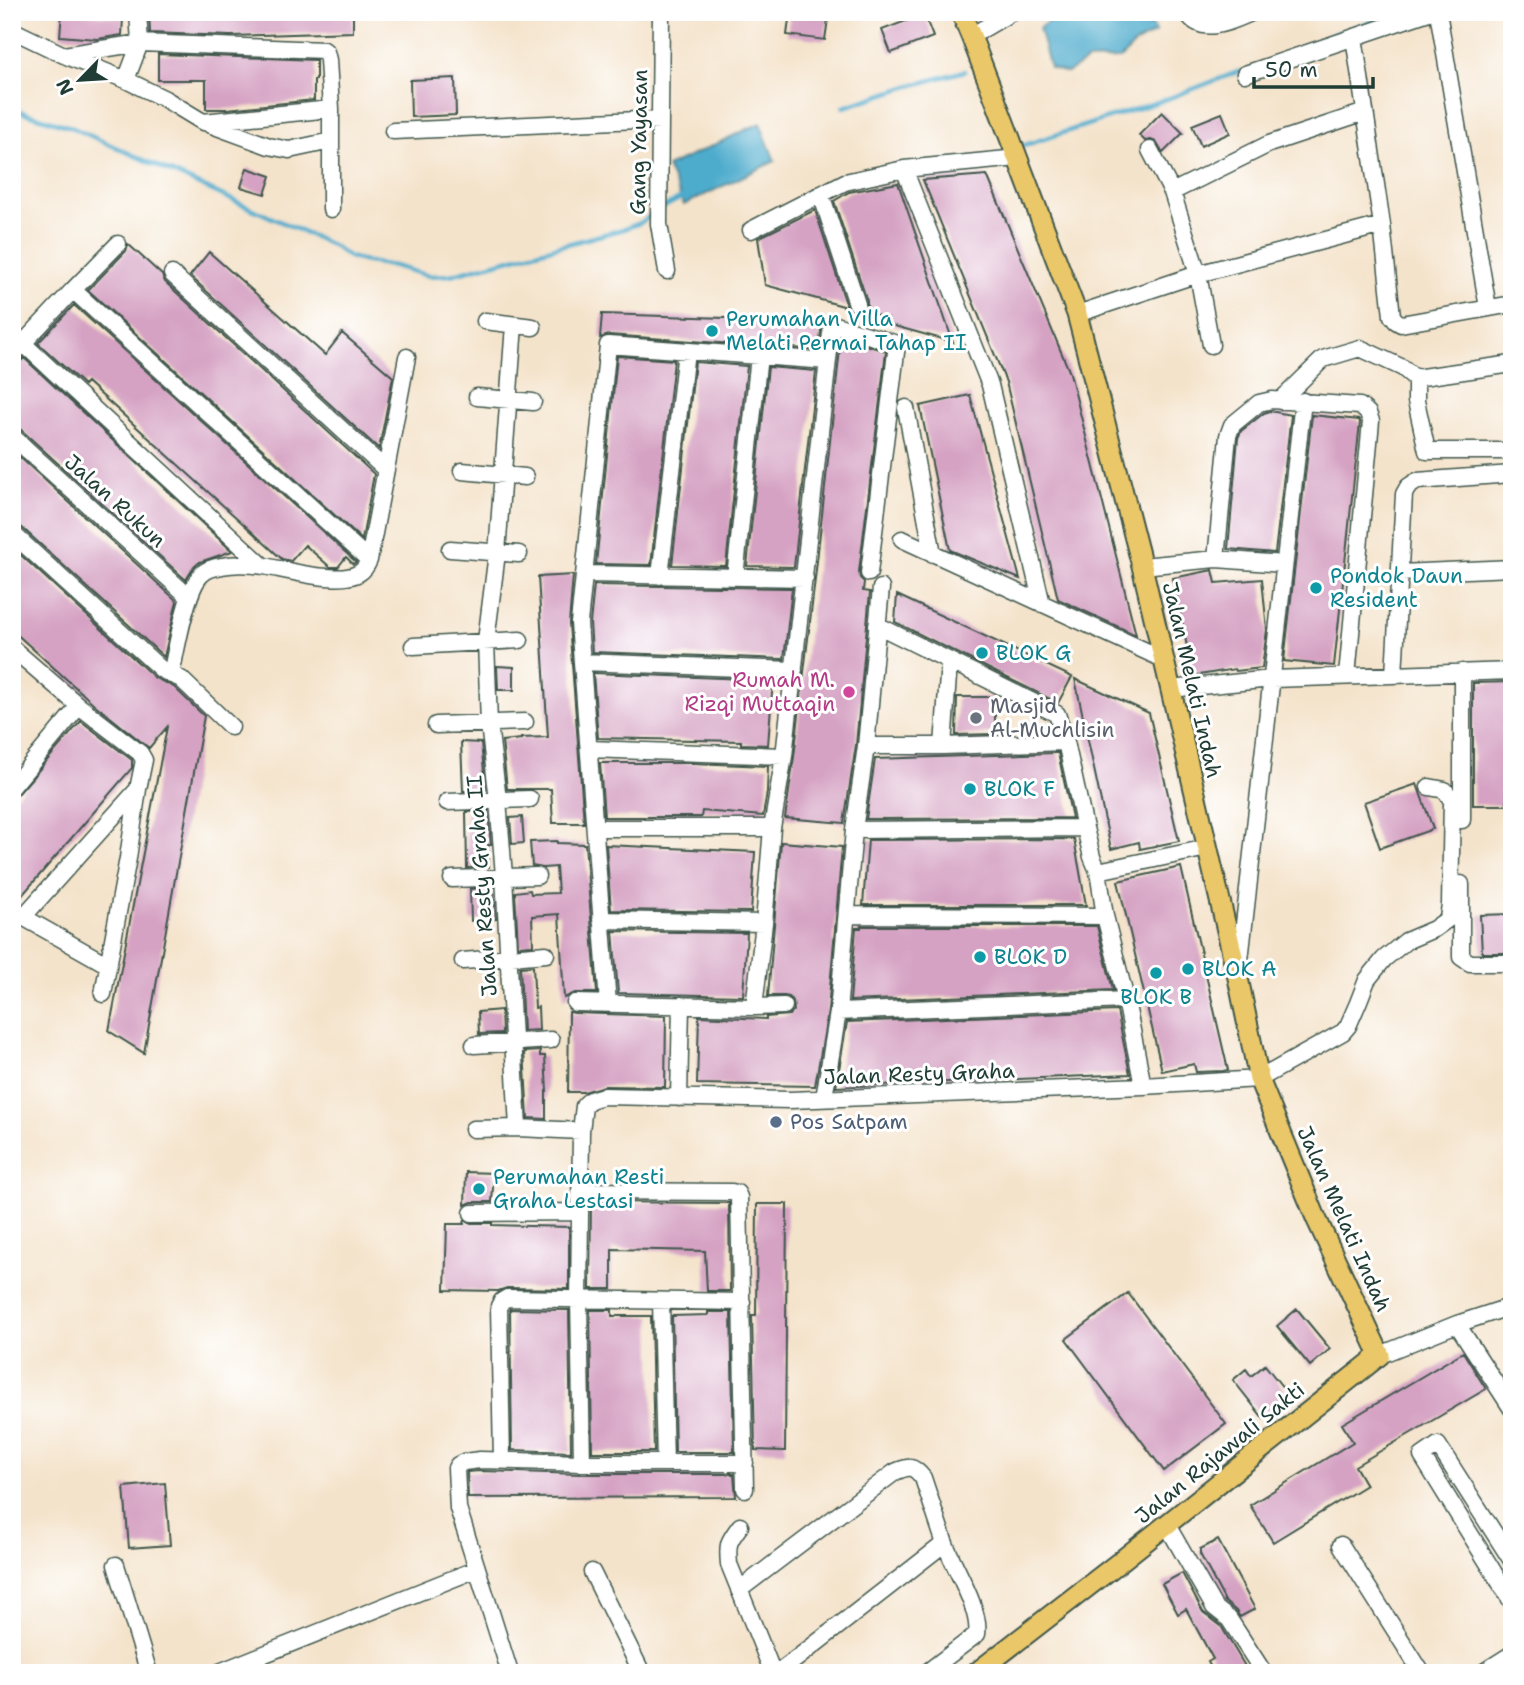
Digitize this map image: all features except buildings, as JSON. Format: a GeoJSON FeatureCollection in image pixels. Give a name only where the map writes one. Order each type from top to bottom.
{"type":"FeatureCollection","features":[{"type":"Feature","properties":{"kind":"main road","name":"Jalan Melati Indah"},"geometry":{"type":"LineString","coordinates":[[961,12],[1077,314],[1142,566],[1238,978],[1258,1079],[1316,1218],[1380,1355]]}},
{"type":"Feature","properties":{"kind":"main road","name":"Jalan Rajawali Sakti"},"geometry":{"type":"LineString","coordinates":[[976,1673],[1380,1355]]}},
{"type":"Feature","properties":{"kind":"street"},"geometry":{"type":"LineString","coordinates":[[126,80],[140,43],[138,12]]}},
{"type":"Feature","properties":{"kind":"street","name":"Gang Yayasan"},"geometry":{"type":"LineString","coordinates":[[661,12],[659,224],[667,271]]}},
{"type":"Feature","properties":{"kind":"street"},"geometry":{"type":"LineString","coordinates":[[971,36],[1012,12]]}},
{"type":"Feature","properties":{"kind":"street"},"geometry":{"type":"LineString","coordinates":[[1187,12],[1190,18],[1207,26],[1221,25],[1253,12]]}},
{"type":"Feature","properties":{"kind":"street"},"geometry":{"type":"LineString","coordinates":[[1245,74],[1429,12]]}},
{"type":"Feature","properties":{"kind":"street"},"geometry":{"type":"LineString","coordinates":[[1438,12],[1488,308]]}},
{"type":"Feature","properties":{"kind":"street"},"geometry":{"type":"LineString","coordinates":[[12,30],[126,80],[202,122],[269,146],[289,150],[331,141]]}},
{"type":"Feature","properties":{"kind":"street"},"geometry":{"type":"LineString","coordinates":[[1354,37],[1382,225],[1392,316],[1399,324],[1512,304]]}},
{"type":"Feature","properties":{"kind":"street"},"geometry":{"type":"LineString","coordinates":[[64,55],[140,43],[321,49],[326,52],[328,60],[331,209]]}},
{"type":"Feature","properties":{"kind":"street"},"geometry":{"type":"LineString","coordinates":[[202,122],[331,109]]}},
{"type":"Feature","properties":{"kind":"street"},"geometry":{"type":"LineString","coordinates":[[1172,192],[1269,144],[1365,113]]}},
{"type":"Feature","properties":{"kind":"street"},"geometry":{"type":"LineString","coordinates":[[393,131],[660,121]]}},
{"type":"Feature","properties":{"kind":"street"},"geometry":{"type":"LineString","coordinates":[[1150,150],[1172,192],[1198,274],[1211,345]]}},
{"type":"Feature","properties":{"kind":"street"},"geometry":{"type":"LineString","coordinates":[[751,230],[845,182],[904,169],[1018,158]]}},
{"type":"Feature","properties":{"kind":"street"},"geometry":{"type":"LineString","coordinates":[[904,169],[989,385],[1042,604]]}},
{"type":"Feature","properties":{"kind":"street"},"geometry":{"type":"LineString","coordinates":[[821,194],[857,304]]}},
{"type":"Feature","properties":{"kind":"street"},"geometry":{"type":"LineString","coordinates":[[1077,314],[1198,274],[1382,225]]}},
{"type":"Feature","properties":{"kind":"street"},"geometry":{"type":"LineString","coordinates":[[118,244],[16,344],[262,565]]}},
{"type":"Feature","properties":{"kind":"street"},"geometry":{"type":"LineString","coordinates":[[172,274],[386,470]]}},
{"type":"Feature","properties":{"kind":"street"},"geometry":{"type":"LineString","coordinates":[[74,290],[369,560]]}},
{"type":"Feature","properties":{"kind":"street"},"geometry":{"type":"LineString","coordinates":[[485,321],[533,327]]}},
{"type":"Feature","properties":{"kind":"street"},"geometry":{"type":"LineString","coordinates":[[754,1007],[772,828],[784,756],[832,324],[897,344],[869,573]]}},
{"type":"Feature","properties":{"kind":"street","name":"Jalan Resty Graha II"},"geometry":{"type":"LineString","coordinates":[[514,325],[497,553],[486,641],[489,724],[504,876],[518,1129]]}},
{"type":"Feature","properties":{"kind":"street"},"geometry":{"type":"LineString","coordinates":[[608,1004],[579,623],[608,345],[828,361]]}},
{"type":"Feature","properties":{"kind":"street"},"geometry":{"type":"LineString","coordinates":[[1280,401],[1323,359],[1360,348],[1403,368],[1416,378],[1512,364]]}},
{"type":"Feature","properties":{"kind":"street"},"geometry":{"type":"LineString","coordinates":[[660,576],[686,351]]}},
{"type":"Feature","properties":{"kind":"street"},"geometry":{"type":"LineString","coordinates":[[735,577],[759,356]]}},
{"type":"Feature","properties":{"kind":"street"},"geometry":{"type":"LineString","coordinates":[[170,675],[189,597],[204,572],[232,564],[262,565],[322,577],[338,577],[357,574],[366,566],[407,357]]}},
{"type":"Feature","properties":{"kind":"street"},"geometry":{"type":"LineString","coordinates":[[1416,378],[1416,401],[1427,451],[1512,451]]}},
{"type":"Feature","properties":{"kind":"street"},"geometry":{"type":"LineString","coordinates":[[477,397],[533,402]]}},
{"type":"Feature","properties":{"kind":"street"},"geometry":{"type":"LineString","coordinates":[[1216,559],[1226,447],[1232,425],[1259,403],[1272,400],[1360,406],[1368,413],[1371,421],[1347,676]]}},
{"type":"Feature","properties":{"kind":"street"},"geometry":{"type":"LineString","coordinates":[[1238,978],[1303,401]]}},
{"type":"Feature","properties":{"kind":"street"},"geometry":{"type":"LineString","coordinates":[[906,408],[933,554]]}},
{"type":"Feature","properties":{"kind":"street","name":"Jalan Rukun"},"geometry":{"type":"LineString","coordinates":[[12,436],[189,597]]}},
{"type":"Feature","properties":{"kind":"street"},"geometry":{"type":"LineString","coordinates":[[462,471],[525,477]]}},
{"type":"Feature","properties":{"kind":"street"},"geometry":{"type":"LineString","coordinates":[[1394,675],[1404,494],[1408,487],[1417,481],[1512,474]]}},
{"type":"Feature","properties":{"kind":"street"},"geometry":{"type":"LineString","coordinates":[[12,533],[162,670],[181,679],[231,727]]}},
{"type":"Feature","properties":{"kind":"street"},"geometry":{"type":"LineString","coordinates":[[902,539],[1163,659]]}},
{"type":"Feature","properties":{"kind":"street"},"geometry":{"type":"LineString","coordinates":[[450,549],[519,554]]}},
{"type":"Feature","properties":{"kind":"street"},"geometry":{"type":"LineString","coordinates":[[1142,566],[1216,559],[1284,564]]}},
{"type":"Feature","properties":{"kind":"street"},"geometry":{"type":"LineString","coordinates":[[1400,573],[1512,568]]}},
{"type":"Feature","properties":{"kind":"street"},"geometry":{"type":"LineString","coordinates":[[584,574],[805,578]]}},
{"type":"Feature","properties":{"kind":"street"},"geometry":{"type":"LineString","coordinates":[[824,1098],[838,1012],[853,830],[866,746],[881,588]]}},
{"type":"Feature","properties":{"kind":"street"},"geometry":{"type":"LineString","coordinates":[[877,625],[1057,715],[1066,742],[1092,857],[1098,871],[1105,916],[1126,1000],[1143,1086]]}},
{"type":"Feature","properties":{"kind":"street"},"geometry":{"type":"LineString","coordinates":[[413,646],[520,640]]}},
{"type":"Feature","properties":{"kind":"street"},"geometry":{"type":"LineString","coordinates":[[12,648],[139,753],[145,763],[138,789],[103,994]]}},
{"type":"Feature","properties":{"kind":"street"},"geometry":{"type":"LineString","coordinates":[[582,662],[794,670]]}},
{"type":"Feature","properties":{"kind":"street"},"geometry":{"type":"LineString","coordinates":[[943,746],[949,662]]}},
{"type":"Feature","properties":{"kind":"street"},"geometry":{"type":"LineString","coordinates":[[1170,689],[1272,679],[1512,671]]}},
{"type":"Feature","properties":{"kind":"street"},"geometry":{"type":"LineString","coordinates":[[1462,672],[1460,954],[1470,963],[1512,963]]}},
{"type":"Feature","properties":{"kind":"street"},"geometry":{"type":"LineString","coordinates":[[12,787],[79,706]]}},
{"type":"Feature","properties":{"kind":"street"},"geometry":{"type":"LineString","coordinates":[[436,725],[525,722]]}},
{"type":"Feature","properties":{"kind":"street"},"geometry":{"type":"LineString","coordinates":[[866,746],[1066,742]]}},
{"type":"Feature","properties":{"kind":"street"},"geometry":{"type":"LineString","coordinates":[[589,748],[784,756]]}},
{"type":"Feature","properties":{"kind":"street"},"geometry":{"type":"LineString","coordinates":[[1258,1079],[1343,1032],[1367,980],[1384,959],[1406,941],[1434,929],[1448,919],[1452,801],[1445,790],[1429,787]]}},
{"type":"Feature","properties":{"kind":"street"},"geometry":{"type":"LineString","coordinates":[[108,965],[17,912],[138,789]]}},
{"type":"Feature","properties":{"kind":"street"},"geometry":{"type":"LineString","coordinates":[[447,802],[530,799]]}},
{"type":"Feature","properties":{"kind":"street"},"geometry":{"type":"LineString","coordinates":[[595,828],[772,828]]}},
{"type":"Feature","properties":{"kind":"street"},"geometry":{"type":"LineString","coordinates":[[853,830],[1085,828]]}},
{"type":"Feature","properties":{"kind":"street"},"geometry":{"type":"LineString","coordinates":[[1098,871],[1207,848]]}},
{"type":"Feature","properties":{"kind":"street"},"geometry":{"type":"LineString","coordinates":[[452,878],[537,876]]}},
{"type":"Feature","properties":{"kind":"street"},"geometry":{"type":"LineString","coordinates":[[847,915],[1105,916]]}},
{"type":"Feature","properties":{"kind":"street"},"geometry":{"type":"LineString","coordinates":[[601,920],[764,923]]}},
{"type":"Feature","properties":{"kind":"street"},"geometry":{"type":"LineString","coordinates":[[463,961],[546,954]]}},
{"type":"Feature","properties":{"kind":"street"},"geometry":{"type":"LineString","coordinates":[[838,1012],[1126,1000]]}},
{"type":"Feature","properties":{"kind":"street"},"geometry":{"type":"LineString","coordinates":[[575,1003],[784,1006]]}},
{"type":"Feature","properties":{"kind":"street"},"geometry":{"type":"LineString","coordinates":[[680,1098],[681,1005]]}},
{"type":"Feature","properties":{"kind":"street"},"geometry":{"type":"LineString","coordinates":[[474,1045],[551,1040]]}},
{"type":"Feature","properties":{"kind":"street","name":"Jalan Resty Graha"},"geometry":{"type":"LineString","coordinates":[[581,1131],[584,1106],[593,1098],[604,1096],[790,1100],[1258,1079]]}},
{"type":"Feature","properties":{"kind":"street"},"geometry":{"type":"LineString","coordinates":[[472,1129],[581,1131],[579,1301],[582,1463]]}},
{"type":"Feature","properties":{"kind":"street"},"geometry":{"type":"LineString","coordinates":[[580,1191],[732,1192],[739,1197],[745,1489]]}},
{"type":"Feature","properties":{"kind":"street"},"geometry":{"type":"LineString","coordinates":[[472,1213],[580,1212]]}},
{"type":"Feature","properties":{"kind":"street"},"geometry":{"type":"LineString","coordinates":[[502,1460],[499,1306],[502,1301],[507,1298],[742,1302]]}},
{"type":"Feature","properties":{"kind":"street"},"geometry":{"type":"LineString","coordinates":[[661,1301],[665,1463]]}},
{"type":"Feature","properties":{"kind":"street","name":"Jalan Rajawali Sakti"},"geometry":{"type":"LineString","coordinates":[[1380,1355],[1457,1324],[1512,1306]]}},
{"type":"Feature","properties":{"kind":"street"},"geometry":{"type":"LineString","coordinates":[[1457,1324],[1512,1409]]}},
{"type":"Feature","properties":{"kind":"street"},"geometry":{"type":"LineString","coordinates":[[1512,1561],[1438,1445],[1422,1456],[1512,1602]]}},
{"type":"Feature","properties":{"kind":"street"},"geometry":{"type":"LineString","coordinates":[[510,1673],[458,1508],[457,1465],[480,1460],[745,1463]]}},
{"type":"Feature","properties":{"kind":"street"},"geometry":{"type":"LineString","coordinates":[[739,1590],[895,1472],[912,1468],[923,1478],[945,1543],[974,1608],[978,1629],[977,1634],[926,1673]]}},
{"type":"Feature","properties":{"kind":"street"},"geometry":{"type":"LineString","coordinates":[[1167,1525],[1214,1607],[1229,1619],[1264,1673]]}},
{"type":"Feature","properties":{"kind":"street"},"geometry":{"type":"LineString","coordinates":[[740,1527],[729,1541],[729,1564],[776,1673],[945,1543]]}},
{"type":"Feature","properties":{"kind":"street"},"geometry":{"type":"LineString","coordinates":[[1341,1545],[1422,1673]]}},
{"type":"Feature","properties":{"kind":"street"},"geometry":{"type":"LineString","coordinates":[[116,1566],[149,1673]]}},
{"type":"Feature","properties":{"kind":"street"},"geometry":{"type":"LineString","coordinates":[[217,1673],[477,1569]]}},
{"type":"Feature","properties":{"kind":"street"},"geometry":{"type":"LineString","coordinates":[[592,1572],[642,1673]]}},
{"type":"Feature","properties":{"kind":"street"},"geometry":{"type":"LineString","coordinates":[[1482,1673],[1512,1654]]}},
{"type":"Feature","properties":{"kind":"water"},"geometry":{"type":"Polygon","coordinates":[[[1062,12],[1092,18],[1096,12],[1145,12],[1156,32],[1136,43],[1120,59],[1088,60],[1067,73],[1050,68],[1039,28],[1062,12]]]}},
{"type":"Feature","properties":{"kind":"water"},"geometry":{"type":"Polygon","coordinates":[[[760,123],[775,161],[684,205],[667,167],[760,123]]]}},
{"type":"Feature","properties":{"kind":"waterway"},"geometry":{"type":"LineString","coordinates":[[1304,46],[1402,12]]}},
{"type":"Feature","properties":{"kind":"waterway"},"geometry":{"type":"LineString","coordinates":[[844,107],[965,71]]}},
{"type":"Feature","properties":{"kind":"waterway"},"geometry":{"type":"LineString","coordinates":[[1022,146],[1167,99],[1240,71]]}},
{"type":"Feature","properties":{"kind":"waterway"},"geometry":{"type":"LineString","coordinates":[[12,109],[71,127],[332,245],[349,257],[429,276],[450,275],[624,229],[655,213]]}},
{"type":"Feature","properties":{"kind":"waterway"},"geometry":{"type":"LineString","coordinates":[[662,208],[685,196]]}},
{"type":"Feature","properties":{"kind":"place","name":"Perumahan Villa Melati Permai Tahap II"},"geometry":{"type":"Point","coordinates":[712,331]}},
{"type":"Feature","properties":{"kind":"place","name":"Pondok Daun Resident"},"geometry":{"type":"Point","coordinates":[1316,588]}},
{"type":"Feature","properties":{"kind":"place","name":"BLOK G"},"geometry":{"type":"Point","coordinates":[982,653]}},
{"type":"Feature","properties":{"kind":"place","name":"Rumah M. Rizqi Muttaqin"},"geometry":{"type":"Point","coordinates":[849,692]}},
{"type":"Feature","properties":{"kind":"place","name":"Masjid Al-Muchlisin"},"geometry":{"type":"Point","coordinates":[976,718]}},
{"type":"Feature","properties":{"kind":"place","name":"BLOK F"},"geometry":{"type":"Point","coordinates":[970,789]}},
{"type":"Feature","properties":{"kind":"place","name":"BLOK D"},"geometry":{"type":"Point","coordinates":[980,957]}},
{"type":"Feature","properties":{"kind":"place","name":"BLOK A"},"geometry":{"type":"Point","coordinates":[1188,969]}},
{"type":"Feature","properties":{"kind":"place","name":"BLOK B"},"geometry":{"type":"Point","coordinates":[1156,973]}},
{"type":"Feature","properties":{"kind":"place","name":"Pos Satpam"},"geometry":{"type":"Point","coordinates":[776,1122]}},
{"type":"Feature","properties":{"kind":"place","name":"Perumahan Resti Graha Lestasi"},"geometry":{"type":"Point","coordinates":[479,1189]}}]}
